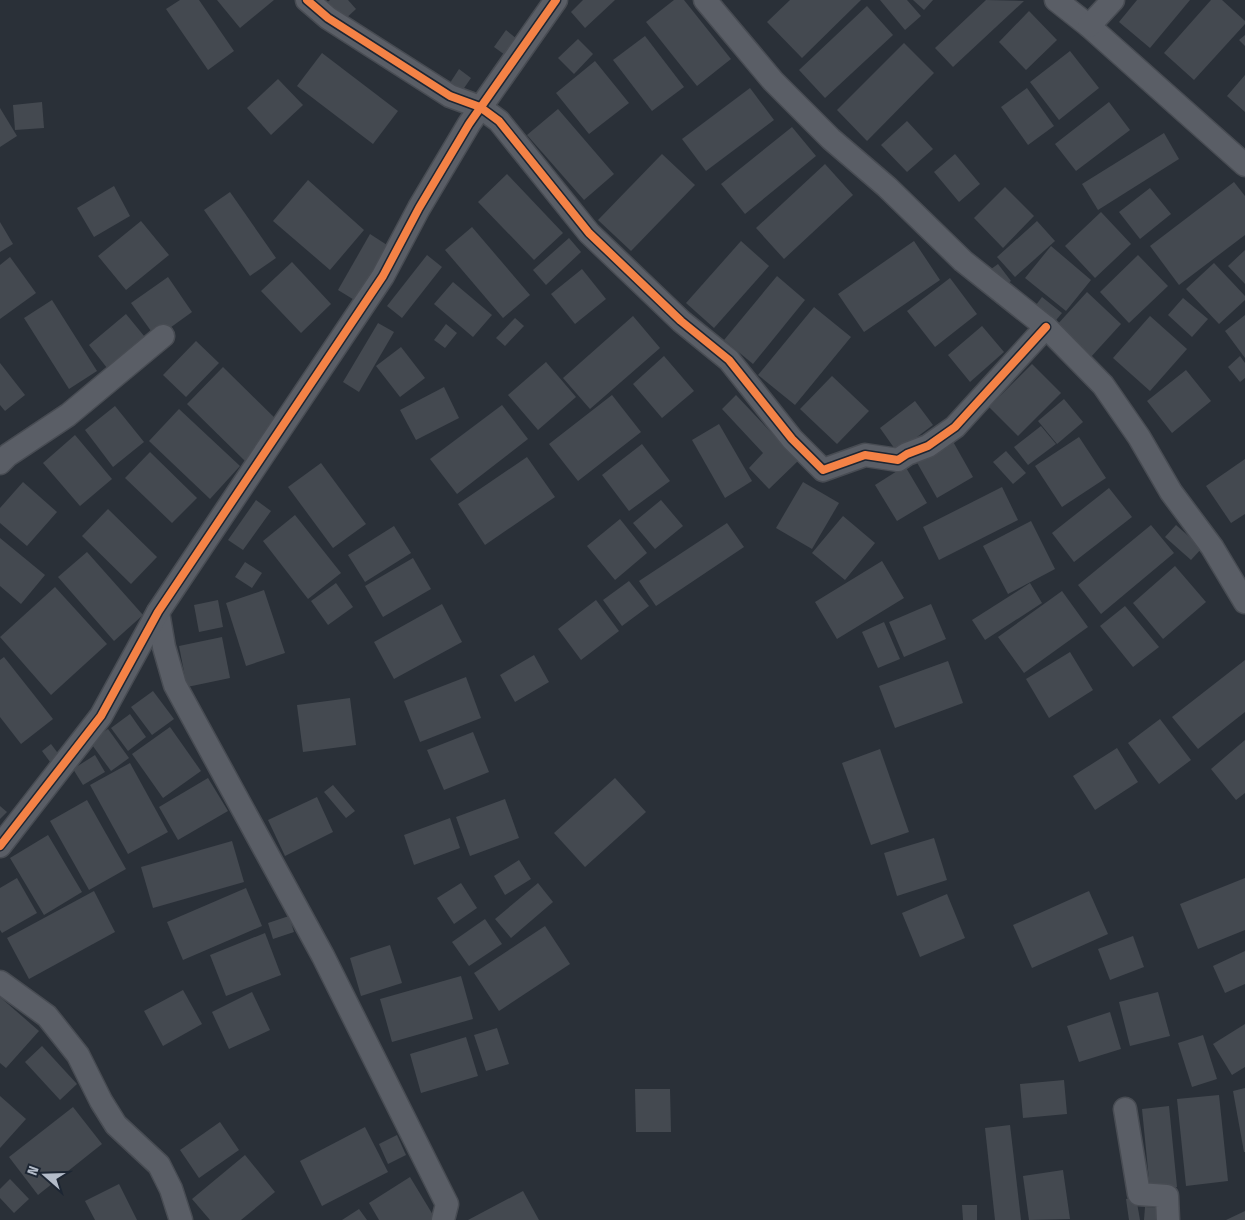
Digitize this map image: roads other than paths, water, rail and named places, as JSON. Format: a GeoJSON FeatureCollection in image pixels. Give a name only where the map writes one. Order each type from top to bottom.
{"type":"FeatureCollection","features":[{"type":"Feature","properties":{"kind":"street"},"geometry":{"type":"LineString","coordinates":[[307,0],[328,18],[450,96],[474,115],[499,121],[589,233],[682,321],[729,360],[792,439],[823,470],[865,455],[898,460],[907,454],[928,446],[955,427],[1046,327]]}},
{"type":"Feature","properties":{"kind":"street"},"geometry":{"type":"LineString","coordinates":[[0,846],[101,716],[158,612],[383,276],[474,115],[556,0]]}},
{"type":"Feature","properties":{"kind":"street"},"geometry":{"type":"LineString","coordinates":[[704,0],[773,81],[832,139],[887,187],[963,261],[1046,327],[1103,385],[1139,437],[1171,492],[1212,547],[1245,602]]}},
{"type":"Feature","properties":{"kind":"street"},"geometry":{"type":"LineString","coordinates":[[1056,0],[1089,26],[1245,165]]}},
{"type":"Feature","properties":{"kind":"street"},"geometry":{"type":"LineString","coordinates":[[1089,26],[1113,0]]}},
{"type":"Feature","properties":{"kind":"street"},"geometry":{"type":"LineString","coordinates":[[3,451],[68,415],[162,336]]}},
{"type":"Feature","properties":{"kind":"street"},"geometry":{"type":"LineString","coordinates":[[158,612],[164,648],[176,685],[323,956],[447,1204],[443,1220]]}},
{"type":"Feature","properties":{"kind":"street"},"geometry":{"type":"LineString","coordinates":[[0,982],[48,1016],[78,1056],[101,1101],[116,1125],[159,1165],[171,1189],[182,1220]]}},
{"type":"Feature","properties":{"kind":"street"},"geometry":{"type":"LineString","coordinates":[[1125,1109],[1138,1194],[1168,1196],[1168,1220]]}}]}
